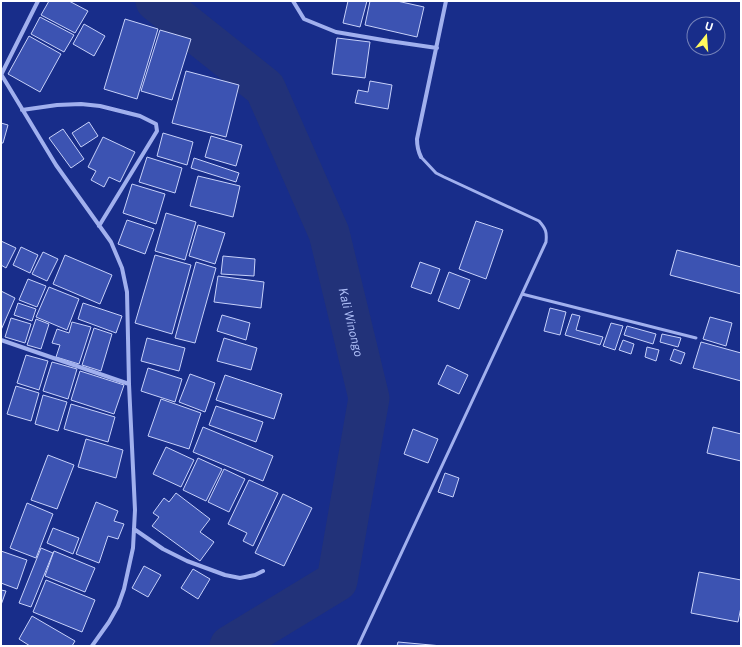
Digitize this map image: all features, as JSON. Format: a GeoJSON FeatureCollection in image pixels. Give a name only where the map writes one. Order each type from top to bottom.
{"type":"FeatureCollection","features":[{"type":"Feature","properties":{"kind":"street"},"geometry":{"type":"LineString","coordinates":[[38,1],[1,74],[56,165],[111,242],[122,268],[127,292],[129,384],[135,510],[133,548],[124,589],[118,606],[92,646]]}},
{"type":"Feature","properties":{"kind":"street"},"geometry":{"type":"LineString","coordinates":[[293,1],[304,19],[336,32],[437,48]]}},
{"type":"Feature","properties":{"kind":"street"},"geometry":{"type":"LineString","coordinates":[[421,157],[417,146],[417,139],[446,1]]}},
{"type":"Feature","properties":{"kind":"street"},"geometry":{"type":"LineString","coordinates":[[22,110],[81,104],[100,106],[140,116],[156,124],[157,131],[99,226]]}},
{"type":"Feature","properties":{"kind":"street"},"geometry":{"type":"LineString","coordinates":[[1,340],[129,384]]}},
{"type":"Feature","properties":{"kind":"street"},"geometry":{"type":"LineString","coordinates":[[134,529],[164,549],[187,561],[225,575],[240,578],[255,575],[263,571]]}},
{"type":"Feature","properties":{"kind":"lane"},"geometry":{"type":"LineString","coordinates":[[358,646],[546,242],[547,235],[545,227],[539,221],[444,177],[436,172],[421,157]]}},
{"type":"Feature","properties":{"kind":"lane"},"geometry":{"type":"LineString","coordinates":[[522,294],[696,338]]}},
{"type":"Feature","properties":{"kind":"building"},"geometry":{"type":"Polygon","coordinates":[[[49,1],[69,1],[88,11],[75,33],[41,15],[49,1]]]}},
{"type":"Feature","properties":{"kind":"building"},"geometry":{"type":"Polygon","coordinates":[[[348,1],[367,1],[360,27],[343,23],[348,1]]]}},
{"type":"Feature","properties":{"kind":"building"},"geometry":{"type":"Polygon","coordinates":[[[370,1],[397,1],[424,7],[417,37],[365,25],[370,1]]]}},
{"type":"Feature","properties":{"kind":"building"},"geometry":{"type":"Polygon","coordinates":[[[40,17],[74,35],[64,52],[31,34],[40,17]]]}},
{"type":"Feature","properties":{"kind":"building"},"geometry":{"type":"Polygon","coordinates":[[[125,19],[158,29],[137,99],[104,89],[125,19]]]}},
{"type":"Feature","properties":{"kind":"building"},"geometry":{"type":"Polygon","coordinates":[[[84,24],[105,36],[94,56],[73,44],[84,24]]]}},
{"type":"Feature","properties":{"kind":"building"},"geometry":{"type":"Polygon","coordinates":[[[160,30],[191,39],[172,100],[141,91],[160,30]]]}},
{"type":"Feature","properties":{"kind":"building"},"geometry":{"type":"Polygon","coordinates":[[[29,36],[61,54],[40,92],[8,74],[29,36]]]}},
{"type":"Feature","properties":{"kind":"building"},"geometry":{"type":"Polygon","coordinates":[[[337,38],[370,42],[365,78],[332,74],[337,38]]]}},
{"type":"Feature","properties":{"kind":"building"},"geometry":{"type":"Polygon","coordinates":[[[186,71],[239,85],[226,137],[172,123],[186,71]]]}},
{"type":"Feature","properties":{"kind":"building"},"geometry":{"type":"Polygon","coordinates":[[[370,81],[392,85],[388,109],[355,103],[358,90],[368,92],[370,81]]]}},
{"type":"Feature","properties":{"kind":"building"},"geometry":{"type":"Polygon","coordinates":[[[89,122],[98,136],[81,147],[72,133],[89,122]]]}},
{"type":"Feature","properties":{"kind":"building"},"geometry":{"type":"Polygon","coordinates":[[[1,123],[8,125],[3,143],[1,143],[1,123]]]}},
{"type":"Feature","properties":{"kind":"building"},"geometry":{"type":"Polygon","coordinates":[[[63,129],[84,159],[71,168],[49,138],[63,129]]]}},
{"type":"Feature","properties":{"kind":"building"},"geometry":{"type":"Polygon","coordinates":[[[163,133],[193,142],[187,165],[157,156],[163,133]]]}},
{"type":"Feature","properties":{"kind":"building"},"geometry":{"type":"Polygon","coordinates":[[[211,136],[242,145],[236,166],[205,157],[211,136]]]}},
{"type":"Feature","properties":{"kind":"building"},"geometry":{"type":"Polygon","coordinates":[[[103,137],[135,152],[120,182],[109,177],[104,187],[91,180],[96,171],[88,167],[103,137]]]}},
{"type":"Feature","properties":{"kind":"building"},"geometry":{"type":"Polygon","coordinates":[[[147,157],[182,168],[175,193],[139,182],[147,157]]]}},
{"type":"Feature","properties":{"kind":"building"},"geometry":{"type":"Polygon","coordinates":[[[194,158],[239,173],[236,182],[191,168],[194,158]]]}},
{"type":"Feature","properties":{"kind":"building"},"geometry":{"type":"Polygon","coordinates":[[[198,176],[240,186],[233,217],[190,206],[198,176]]]}},
{"type":"Feature","properties":{"kind":"building"},"geometry":{"type":"Polygon","coordinates":[[[132,184],[165,194],[156,224],[123,213],[132,184]]]}},
{"type":"Feature","properties":{"kind":"building"},"geometry":{"type":"Polygon","coordinates":[[[166,213],[196,222],[185,260],[155,251],[166,213]]]}},
{"type":"Feature","properties":{"kind":"building"},"geometry":{"type":"Polygon","coordinates":[[[127,220],[154,229],[145,254],[118,244],[127,220]]]}},
{"type":"Feature","properties":{"kind":"building"},"geometry":{"type":"Polygon","coordinates":[[[476,221],[503,230],[486,279],[459,269],[476,221]]]}},
{"type":"Feature","properties":{"kind":"building"},"geometry":{"type":"Polygon","coordinates":[[[198,225],[225,233],[215,264],[189,256],[198,225]]]}},
{"type":"Feature","properties":{"kind":"building"},"geometry":{"type":"Polygon","coordinates":[[[1,241],[16,248],[6,268],[1,265],[1,241]]]}},
{"type":"Feature","properties":{"kind":"building"},"geometry":{"type":"Polygon","coordinates":[[[21,247],[38,255],[30,273],[13,265],[21,247]]]}},
{"type":"Feature","properties":{"kind":"building"},"geometry":{"type":"Polygon","coordinates":[[[677,250],[741,267],[741,294],[670,275],[677,250]]]}},
{"type":"Feature","properties":{"kind":"building"},"geometry":{"type":"Polygon","coordinates":[[[43,252],[58,259],[47,281],[32,274],[43,252]]]}},
{"type":"Feature","properties":{"kind":"building"},"geometry":{"type":"Polygon","coordinates":[[[65,255],[112,275],[100,304],[53,284],[65,255]]]}},
{"type":"Feature","properties":{"kind":"building"},"geometry":{"type":"Polygon","coordinates":[[[155,255],[191,265],[172,334],[135,323],[155,255]]]}},
{"type":"Feature","properties":{"kind":"building"},"geometry":{"type":"Polygon","coordinates":[[[223,256],[255,259],[254,276],[221,274],[223,256]]]}},
{"type":"Feature","properties":{"kind":"building"},"geometry":{"type":"Polygon","coordinates":[[[196,262],[216,268],[195,343],[175,338],[196,262]]]}},
{"type":"Feature","properties":{"kind":"building"},"geometry":{"type":"Polygon","coordinates":[[[420,262],[440,269],[431,294],[411,287],[420,262]]]}},
{"type":"Feature","properties":{"kind":"building"},"geometry":{"type":"Polygon","coordinates":[[[449,272],[470,280],[459,309],[438,301],[449,272]]]}},
{"type":"Feature","properties":{"kind":"building"},"geometry":{"type":"Polygon","coordinates":[[[218,276],[264,282],[261,308],[214,302],[218,276]]]}},
{"type":"Feature","properties":{"kind":"building"},"geometry":{"type":"Polygon","coordinates":[[[28,279],[46,286],[37,307],[19,300],[28,279]]]}},
{"type":"Feature","properties":{"kind":"building"},"geometry":{"type":"Polygon","coordinates":[[[49,287],[79,299],[67,330],[36,317],[49,287]]]}},
{"type":"Feature","properties":{"kind":"building"},"geometry":{"type":"Polygon","coordinates":[[[1,291],[15,298],[1,330],[1,291]]]}},
{"type":"Feature","properties":{"kind":"building"},"geometry":{"type":"Polygon","coordinates":[[[18,303],[36,309],[32,321],[14,315],[18,303]]]}},
{"type":"Feature","properties":{"kind":"building"},"geometry":{"type":"Polygon","coordinates":[[[83,303],[122,316],[116,333],[78,319],[83,303]]]}},
{"type":"Feature","properties":{"kind":"building"},"geometry":{"type":"Polygon","coordinates":[[[550,308],[566,312],[560,335],[544,331],[550,308]]]}},
{"type":"Feature","properties":{"kind":"building"},"geometry":{"type":"Polygon","coordinates":[[[572,314],[580,316],[576,330],[603,337],[600,345],[565,335],[572,314]]]}},
{"type":"Feature","properties":{"kind":"building"},"geometry":{"type":"Polygon","coordinates":[[[222,315],[250,323],[246,340],[217,331],[222,315]]]}},
{"type":"Feature","properties":{"kind":"building"},"geometry":{"type":"Polygon","coordinates":[[[710,317],[732,323],[726,346],[703,339],[710,317]]]}},
{"type":"Feature","properties":{"kind":"building"},"geometry":{"type":"Polygon","coordinates":[[[11,318],[31,324],[25,343],[5,337],[11,318]]]}},
{"type":"Feature","properties":{"kind":"building"},"geometry":{"type":"Polygon","coordinates":[[[36,319],[49,324],[41,349],[27,345],[36,319]]]}},
{"type":"Feature","properties":{"kind":"building"},"geometry":{"type":"Polygon","coordinates":[[[72,322],[91,327],[79,364],[56,357],[60,345],[52,343],[57,329],[69,333],[72,322]]]}},
{"type":"Feature","properties":{"kind":"building"},"geometry":{"type":"Polygon","coordinates":[[[611,323],[623,326],[615,350],[603,346],[611,323]]]}},
{"type":"Feature","properties":{"kind":"building"},"geometry":{"type":"Polygon","coordinates":[[[627,326],[656,334],[653,344],[624,335],[627,326]]]}},
{"type":"Feature","properties":{"kind":"building"},"geometry":{"type":"Polygon","coordinates":[[[94,328],[112,334],[101,371],[82,365],[94,328]]]}},
{"type":"Feature","properties":{"kind":"building"},"geometry":{"type":"Polygon","coordinates":[[[662,334],[681,338],[678,347],[660,342],[662,334]]]}},
{"type":"Feature","properties":{"kind":"building"},"geometry":{"type":"Polygon","coordinates":[[[147,338],[185,348],[179,371],[141,361],[147,338]]]}},
{"type":"Feature","properties":{"kind":"building"},"geometry":{"type":"Polygon","coordinates":[[[224,338],[257,348],[251,370],[217,361],[224,338]]]}},
{"type":"Feature","properties":{"kind":"building"},"geometry":{"type":"Polygon","coordinates":[[[623,340],[634,344],[631,354],[619,350],[623,340]]]}},
{"type":"Feature","properties":{"kind":"building"},"geometry":{"type":"Polygon","coordinates":[[[701,342],[741,353],[741,381],[693,368],[701,342]]]}},
{"type":"Feature","properties":{"kind":"building"},"geometry":{"type":"Polygon","coordinates":[[[647,347],[659,350],[656,361],[645,357],[647,347]]]}},
{"type":"Feature","properties":{"kind":"building"},"geometry":{"type":"Polygon","coordinates":[[[674,349],[685,353],[681,364],[670,360],[674,349]]]}},
{"type":"Feature","properties":{"kind":"building"},"geometry":{"type":"Polygon","coordinates":[[[26,355],[48,361],[39,390],[17,383],[26,355]]]}},
{"type":"Feature","properties":{"kind":"building"},"geometry":{"type":"Polygon","coordinates":[[[52,362],[77,369],[68,399],[43,391],[52,362]]]}},
{"type":"Feature","properties":{"kind":"building"},"geometry":{"type":"Polygon","coordinates":[[[447,365],[468,375],[459,394],[438,384],[447,365]]]}},
{"type":"Feature","properties":{"kind":"building"},"geometry":{"type":"Polygon","coordinates":[[[148,368],[182,379],[175,402],[141,391],[148,368]]]}},
{"type":"Feature","properties":{"kind":"building"},"geometry":{"type":"Polygon","coordinates":[[[80,371],[124,385],[114,414],[71,400],[80,371]]]}},
{"type":"Feature","properties":{"kind":"building"},"geometry":{"type":"Polygon","coordinates":[[[190,374],[215,383],[205,412],[179,402],[190,374]]]}},
{"type":"Feature","properties":{"kind":"building"},"geometry":{"type":"Polygon","coordinates":[[[225,375],[282,394],[274,419],[216,400],[225,375]]]}},
{"type":"Feature","properties":{"kind":"building"},"geometry":{"type":"Polygon","coordinates":[[[16,386],[39,393],[31,421],[7,414],[16,386]]]}},
{"type":"Feature","properties":{"kind":"building"},"geometry":{"type":"Polygon","coordinates":[[[43,395],[67,402],[58,431],[35,424],[43,395]]]}},
{"type":"Feature","properties":{"kind":"building"},"geometry":{"type":"Polygon","coordinates":[[[161,399],[201,413],[189,449],[148,436],[161,399]]]}},
{"type":"Feature","properties":{"kind":"building"},"geometry":{"type":"Polygon","coordinates":[[[71,404],[115,417],[108,442],[64,429],[71,404]]]}},
{"type":"Feature","properties":{"kind":"building"},"geometry":{"type":"Polygon","coordinates":[[[216,406],[263,422],[256,442],[209,425],[216,406]]]}},
{"type":"Feature","properties":{"kind":"building"},"geometry":{"type":"Polygon","coordinates":[[[203,427],[273,456],[263,481],[193,452],[203,427]]]}},
{"type":"Feature","properties":{"kind":"building"},"geometry":{"type":"Polygon","coordinates":[[[713,427],[741,434],[741,461],[707,453],[713,427]]]}},
{"type":"Feature","properties":{"kind":"building"},"geometry":{"type":"Polygon","coordinates":[[[413,429],[438,439],[428,463],[404,454],[413,429]]]}},
{"type":"Feature","properties":{"kind":"building"},"geometry":{"type":"Polygon","coordinates":[[[86,439],[123,450],[116,478],[78,467],[86,439]]]}},
{"type":"Feature","properties":{"kind":"building"},"geometry":{"type":"Polygon","coordinates":[[[166,447],[194,460],[181,487],[153,474],[166,447]]]}},
{"type":"Feature","properties":{"kind":"building"},"geometry":{"type":"Polygon","coordinates":[[[48,455],[74,465],[57,509],[31,500],[48,455]]]}},
{"type":"Feature","properties":{"kind":"building"},"geometry":{"type":"Polygon","coordinates":[[[198,458],[222,469],[206,501],[183,490],[198,458]]]}},
{"type":"Feature","properties":{"kind":"building"},"geometry":{"type":"Polygon","coordinates":[[[224,469],[245,479],[229,512],[208,502],[224,469]]]}},
{"type":"Feature","properties":{"kind":"building"},"geometry":{"type":"Polygon","coordinates":[[[445,473],[459,478],[453,497],[438,492],[445,473]]]}},
{"type":"Feature","properties":{"kind":"building"},"geometry":{"type":"Polygon","coordinates":[[[249,480],[278,493],[253,546],[243,541],[247,533],[228,524],[249,480]]]}},
{"type":"Feature","properties":{"kind":"building"},"geometry":{"type":"Polygon","coordinates":[[[176,493],[210,519],[200,532],[214,542],[200,561],[152,526],[159,517],[153,513],[164,498],[169,502],[176,493]]]}},
{"type":"Feature","properties":{"kind":"building"},"geometry":{"type":"Polygon","coordinates":[[[283,494],[312,508],[284,566],[255,553],[283,494]]]}},
{"type":"Feature","properties":{"kind":"building"},"geometry":{"type":"Polygon","coordinates":[[[96,502],[118,511],[114,521],[124,524],[118,539],[108,536],[99,563],[76,554],[96,502]]]}},
{"type":"Feature","properties":{"kind":"building"},"geometry":{"type":"Polygon","coordinates":[[[27,503],[53,514],[36,558],[10,548],[27,503]]]}},
{"type":"Feature","properties":{"kind":"building"},"geometry":{"type":"Polygon","coordinates":[[[53,528],[79,538],[73,554],[47,543],[53,528]]]}},
{"type":"Feature","properties":{"kind":"building"},"geometry":{"type":"Polygon","coordinates":[[[41,548],[53,553],[31,607],[19,603],[41,548]]]}},
{"type":"Feature","properties":{"kind":"building"},"geometry":{"type":"Polygon","coordinates":[[[1,551],[27,560],[17,589],[1,583],[1,551]]]}},
{"type":"Feature","properties":{"kind":"building"},"geometry":{"type":"Polygon","coordinates":[[[54,551],[95,568],[85,592],[45,576],[54,551]]]}},
{"type":"Feature","properties":{"kind":"building"},"geometry":{"type":"Polygon","coordinates":[[[144,566],[161,575],[148,597],[132,588],[144,566]]]}},
{"type":"Feature","properties":{"kind":"building"},"geometry":{"type":"Polygon","coordinates":[[[193,569],[210,579],[198,599],[181,588],[193,569]]]}},
{"type":"Feature","properties":{"kind":"building"},"geometry":{"type":"Polygon","coordinates":[[[699,572],[741,580],[741,607],[738,622],[691,613],[699,572]]]}},
{"type":"Feature","properties":{"kind":"building"},"geometry":{"type":"Polygon","coordinates":[[[46,580],[95,600],[82,632],[33,612],[46,580]]]}},
{"type":"Feature","properties":{"kind":"building"},"geometry":{"type":"Polygon","coordinates":[[[1,590],[6,591],[1,605],[1,590]]]}},
{"type":"Feature","properties":{"kind":"building"},"geometry":{"type":"Polygon","coordinates":[[[32,616],[75,641],[72,646],[30,646],[19,639],[32,616]]]}},
{"type":"Feature","properties":{"kind":"building"},"geometry":{"type":"Polygon","coordinates":[[[398,642],[442,646],[397,646],[398,642]]]}},
{"type":"Feature","properties":{"kind":"waterway","name":"Kali Winongo"},"geometry":{"type":"LineString","coordinates":[[156,1],[265,88],[329,233],[369,398],[337,581],[230,646]]}}]}
